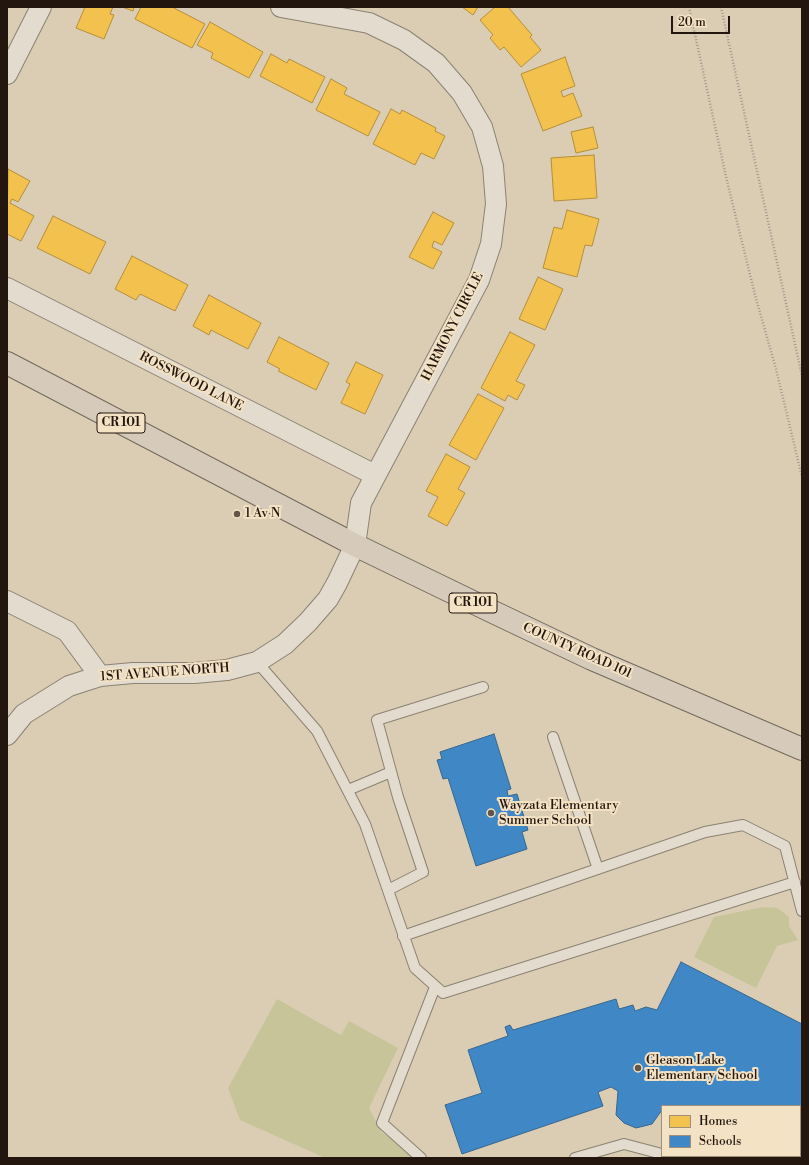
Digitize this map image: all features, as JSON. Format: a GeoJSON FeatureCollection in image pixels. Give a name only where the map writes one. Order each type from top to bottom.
{"type":"FeatureCollection","features":[{"type":"Feature","properties":{"kind":"main road","name":"CR 101"},"geometry":{"type":"LineString","coordinates":[[7,363],[355,545]]}},
{"type":"Feature","properties":{"kind":"main road","name":"COUNTY ROAD 101"},"geometry":{"type":"LineString","coordinates":[[355,545],[592,659],[802,749]]}},
{"type":"Feature","properties":{"kind":"street"},"geometry":{"type":"LineString","coordinates":[[7,74],[41,7]]}},
{"type":"Feature","properties":{"kind":"street","name":"HARMONY CIRCLE"},"geometry":{"type":"LineString","coordinates":[[281,7],[369,23],[404,40],[436,63],[462,93],[482,127],[493,166],[496,204],[491,244],[479,280],[375,475],[359,508],[355,545]]}},
{"type":"Feature","properties":{"kind":"street","name":"ROSSWOOD LANE"},"geometry":{"type":"LineString","coordinates":[[7,288],[375,475]]}},
{"type":"Feature","properties":{"kind":"street","name":"1ST AVENUE NORTH"},"geometry":{"type":"LineString","coordinates":[[7,735],[24,714],[69,686],[100,676],[133,673],[194,673],[227,670],[257,662],[285,644],[308,622],[328,599],[355,545]]}},
{"type":"Feature","properties":{"kind":"street"},"geometry":{"type":"LineString","coordinates":[[7,601],[67,631],[100,676]]}},
{"type":"Feature","properties":{"kind":"lane"},"geometry":{"type":"LineString","coordinates":[[257,662],[317,731],[365,824],[415,968],[443,993],[795,882]]}},
{"type":"Feature","properties":{"kind":"lane"},"geometry":{"type":"LineString","coordinates":[[388,890],[423,872],[391,772],[377,720],[483,687]]}},
{"type":"Feature","properties":{"kind":"lane"},"geometry":{"type":"LineString","coordinates":[[553,737],[598,869]]}},
{"type":"Feature","properties":{"kind":"lane"},"geometry":{"type":"LineString","coordinates":[[348,790],[391,772]]}},
{"type":"Feature","properties":{"kind":"lane"},"geometry":{"type":"LineString","coordinates":[[403,936],[705,832],[743,825],[785,846],[802,911]]}},
{"type":"Feature","properties":{"kind":"lane"},"geometry":{"type":"LineString","coordinates":[[422,1158],[382,1123],[435,987]]}},
{"type":"Feature","properties":{"kind":"lane"},"geometry":{"type":"LineString","coordinates":[[574,1158],[624,1144],[661,1154]]}},
{"type":"Feature","properties":{"kind":"path"},"geometry":{"type":"LineString","coordinates":[[689,7],[729,189],[755,295],[776,369],[802,477]]}},
{"type":"Feature","properties":{"kind":"path"},"geometry":{"type":"LineString","coordinates":[[721,7],[802,376]]}},
{"type":"Feature","properties":{"kind":"shaded area"},"geometry":{"type":"Polygon","coordinates":[[[763,907],[778,908],[789,917],[789,926],[798,940],[777,946],[756,988],[694,957],[714,917],[763,907]]]}},
{"type":"Feature","properties":{"kind":"shaded area"},"geometry":{"type":"Polygon","coordinates":[[[277,999],[341,1035],[349,1021],[398,1048],[369,1108],[381,1132],[420,1158],[325,1158],[240,1120],[228,1088],[277,999]]]}},
{"type":"Feature","properties":{"kind":"building: Homes"},"geometry":{"type":"Polygon","coordinates":[[[85,7],[113,7],[110,14],[114,15],[104,39],[76,28],[85,7]]]}},
{"type":"Feature","properties":{"kind":"building: Homes"},"geometry":{"type":"Polygon","coordinates":[[[122,7],[134,7],[133,11],[122,7]]]}},
{"type":"Feature","properties":{"kind":"building: Homes"},"geometry":{"type":"Polygon","coordinates":[[[141,7],[172,7],[205,24],[192,48],[135,19],[141,7]]]}},
{"type":"Feature","properties":{"kind":"building: Homes"},"geometry":{"type":"Polygon","coordinates":[[[462,7],[478,7],[473,15],[462,7]]]}},
{"type":"Feature","properties":{"kind":"building: Homes"},"geometry":{"type":"Polygon","coordinates":[[[495,7],[508,7],[532,35],[530,37],[541,50],[521,67],[504,47],[500,50],[490,38],[493,35],[480,20],[495,7]]]}},
{"type":"Feature","properties":{"kind":"building: Homes"},"geometry":{"type":"Polygon","coordinates":[[[210,22],[263,52],[249,78],[211,58],[213,53],[197,45],[210,22]]]}},
{"type":"Feature","properties":{"kind":"building: Homes"},"geometry":{"type":"Polygon","coordinates":[[[271,54],[287,63],[289,59],[325,77],[312,103],[260,76],[271,54]]]}},
{"type":"Feature","properties":{"kind":"building: Homes"},"geometry":{"type":"Polygon","coordinates":[[[565,57],[575,86],[561,91],[563,97],[573,93],[582,116],[543,131],[521,74],[565,57]]]}},
{"type":"Feature","properties":{"kind":"building: Homes"},"geometry":{"type":"Polygon","coordinates":[[[331,79],[347,88],[344,94],[380,112],[368,136],[316,110],[331,79]]]}},
{"type":"Feature","properties":{"kind":"building: Homes"},"geometry":{"type":"Polygon","coordinates":[[[391,109],[400,114],[402,110],[436,128],[435,131],[445,136],[434,159],[421,153],[415,165],[373,144],[391,109]]]}},
{"type":"Feature","properties":{"kind":"building: Homes"},"geometry":{"type":"Polygon","coordinates":[[[593,127],[598,148],[576,153],[571,132],[593,127]]]}},
{"type":"Feature","properties":{"kind":"building: Homes"},"geometry":{"type":"Polygon","coordinates":[[[594,155],[597,198],[554,201],[551,158],[594,155]]]}},
{"type":"Feature","properties":{"kind":"building: Homes"},"geometry":{"type":"Polygon","coordinates":[[[8,169],[30,181],[18,202],[12,199],[10,203],[34,216],[21,241],[7,234],[8,169]]]}},
{"type":"Feature","properties":{"kind":"building: Homes"},"geometry":{"type":"Polygon","coordinates":[[[567,210],[599,219],[592,246],[585,245],[577,277],[543,268],[554,227],[562,229],[567,210]]]}},
{"type":"Feature","properties":{"kind":"building: Homes"},"geometry":{"type":"Polygon","coordinates":[[[433,212],[454,223],[442,245],[434,241],[432,247],[442,252],[433,269],[409,257],[433,212]]]}},
{"type":"Feature","properties":{"kind":"building: Homes"},"geometry":{"type":"Polygon","coordinates":[[[53,216],[106,242],[90,274],[37,248],[53,216]]]}},
{"type":"Feature","properties":{"kind":"building: Homes"},"geometry":{"type":"Polygon","coordinates":[[[132,256],[188,285],[175,311],[140,294],[136,300],[115,289],[132,256]]]}},
{"type":"Feature","properties":{"kind":"building: Homes"},"geometry":{"type":"Polygon","coordinates":[[[538,277],[563,289],[545,330],[519,319],[538,277]]]}},
{"type":"Feature","properties":{"kind":"building: Homes"},"geometry":{"type":"Polygon","coordinates":[[[209,295],[261,323],[248,349],[211,330],[209,335],[193,326],[209,295]]]}},
{"type":"Feature","properties":{"kind":"building: Homes"},"geometry":{"type":"Polygon","coordinates":[[[510,332],[535,345],[516,381],[525,385],[517,400],[508,395],[505,401],[481,388],[510,332]]]}},
{"type":"Feature","properties":{"kind":"building: Homes"},"geometry":{"type":"Polygon","coordinates":[[[279,337],[329,363],[316,390],[278,371],[280,369],[267,362],[279,337]]]}},
{"type":"Feature","properties":{"kind":"building: Homes"},"geometry":{"type":"Polygon","coordinates":[[[356,362],[383,375],[365,414],[341,403],[350,384],[346,382],[356,362]]]}},
{"type":"Feature","properties":{"kind":"building: Homes"},"geometry":{"type":"Polygon","coordinates":[[[478,394],[504,408],[476,460],[449,445],[478,394]]]}},
{"type":"Feature","properties":{"kind":"building: Homes"},"geometry":{"type":"Polygon","coordinates":[[[446,454],[470,467],[458,489],[465,493],[447,526],[428,516],[438,497],[426,491],[446,454]]]}},
{"type":"Feature","properties":{"kind":"building: Schools","name":"Wayzata Elementary Summer School"},"geometry":{"type":"Polygon","coordinates":[[[494,734],[511,789],[507,790],[508,796],[517,794],[528,830],[522,832],[527,849],[476,866],[448,778],[443,779],[437,760],[442,759],[440,752],[494,734]]]}},
{"type":"Feature","properties":{"kind":"building: Schools","name":"Gleason Lake Elementary School"},"geometry":{"type":"Polygon","coordinates":[[[681,962],[802,1024],[802,1158],[755,1157],[801,1157],[801,1105],[661,1105],[661,1111],[652,1124],[636,1128],[624,1123],[616,1115],[618,1091],[611,1087],[598,1092],[603,1106],[462,1154],[445,1105],[482,1093],[468,1050],[508,1036],[505,1027],[510,1025],[513,1030],[616,999],[619,1009],[633,1005],[635,1011],[646,1007],[657,1010],[681,962]]]}},
{"type":"Feature","properties":{"kind":"place","name":"1 Av N"},"geometry":{"type":"Point","coordinates":[237,514]}},
{"type":"Feature","properties":{"kind":"place","name":"Wayzata Elementary Summer School"},"geometry":{"type":"Point","coordinates":[491,813]}},
{"type":"Feature","properties":{"kind":"place","name":"Gleason Lake Elementary School"},"geometry":{"type":"Point","coordinates":[638,1068]}}]}
